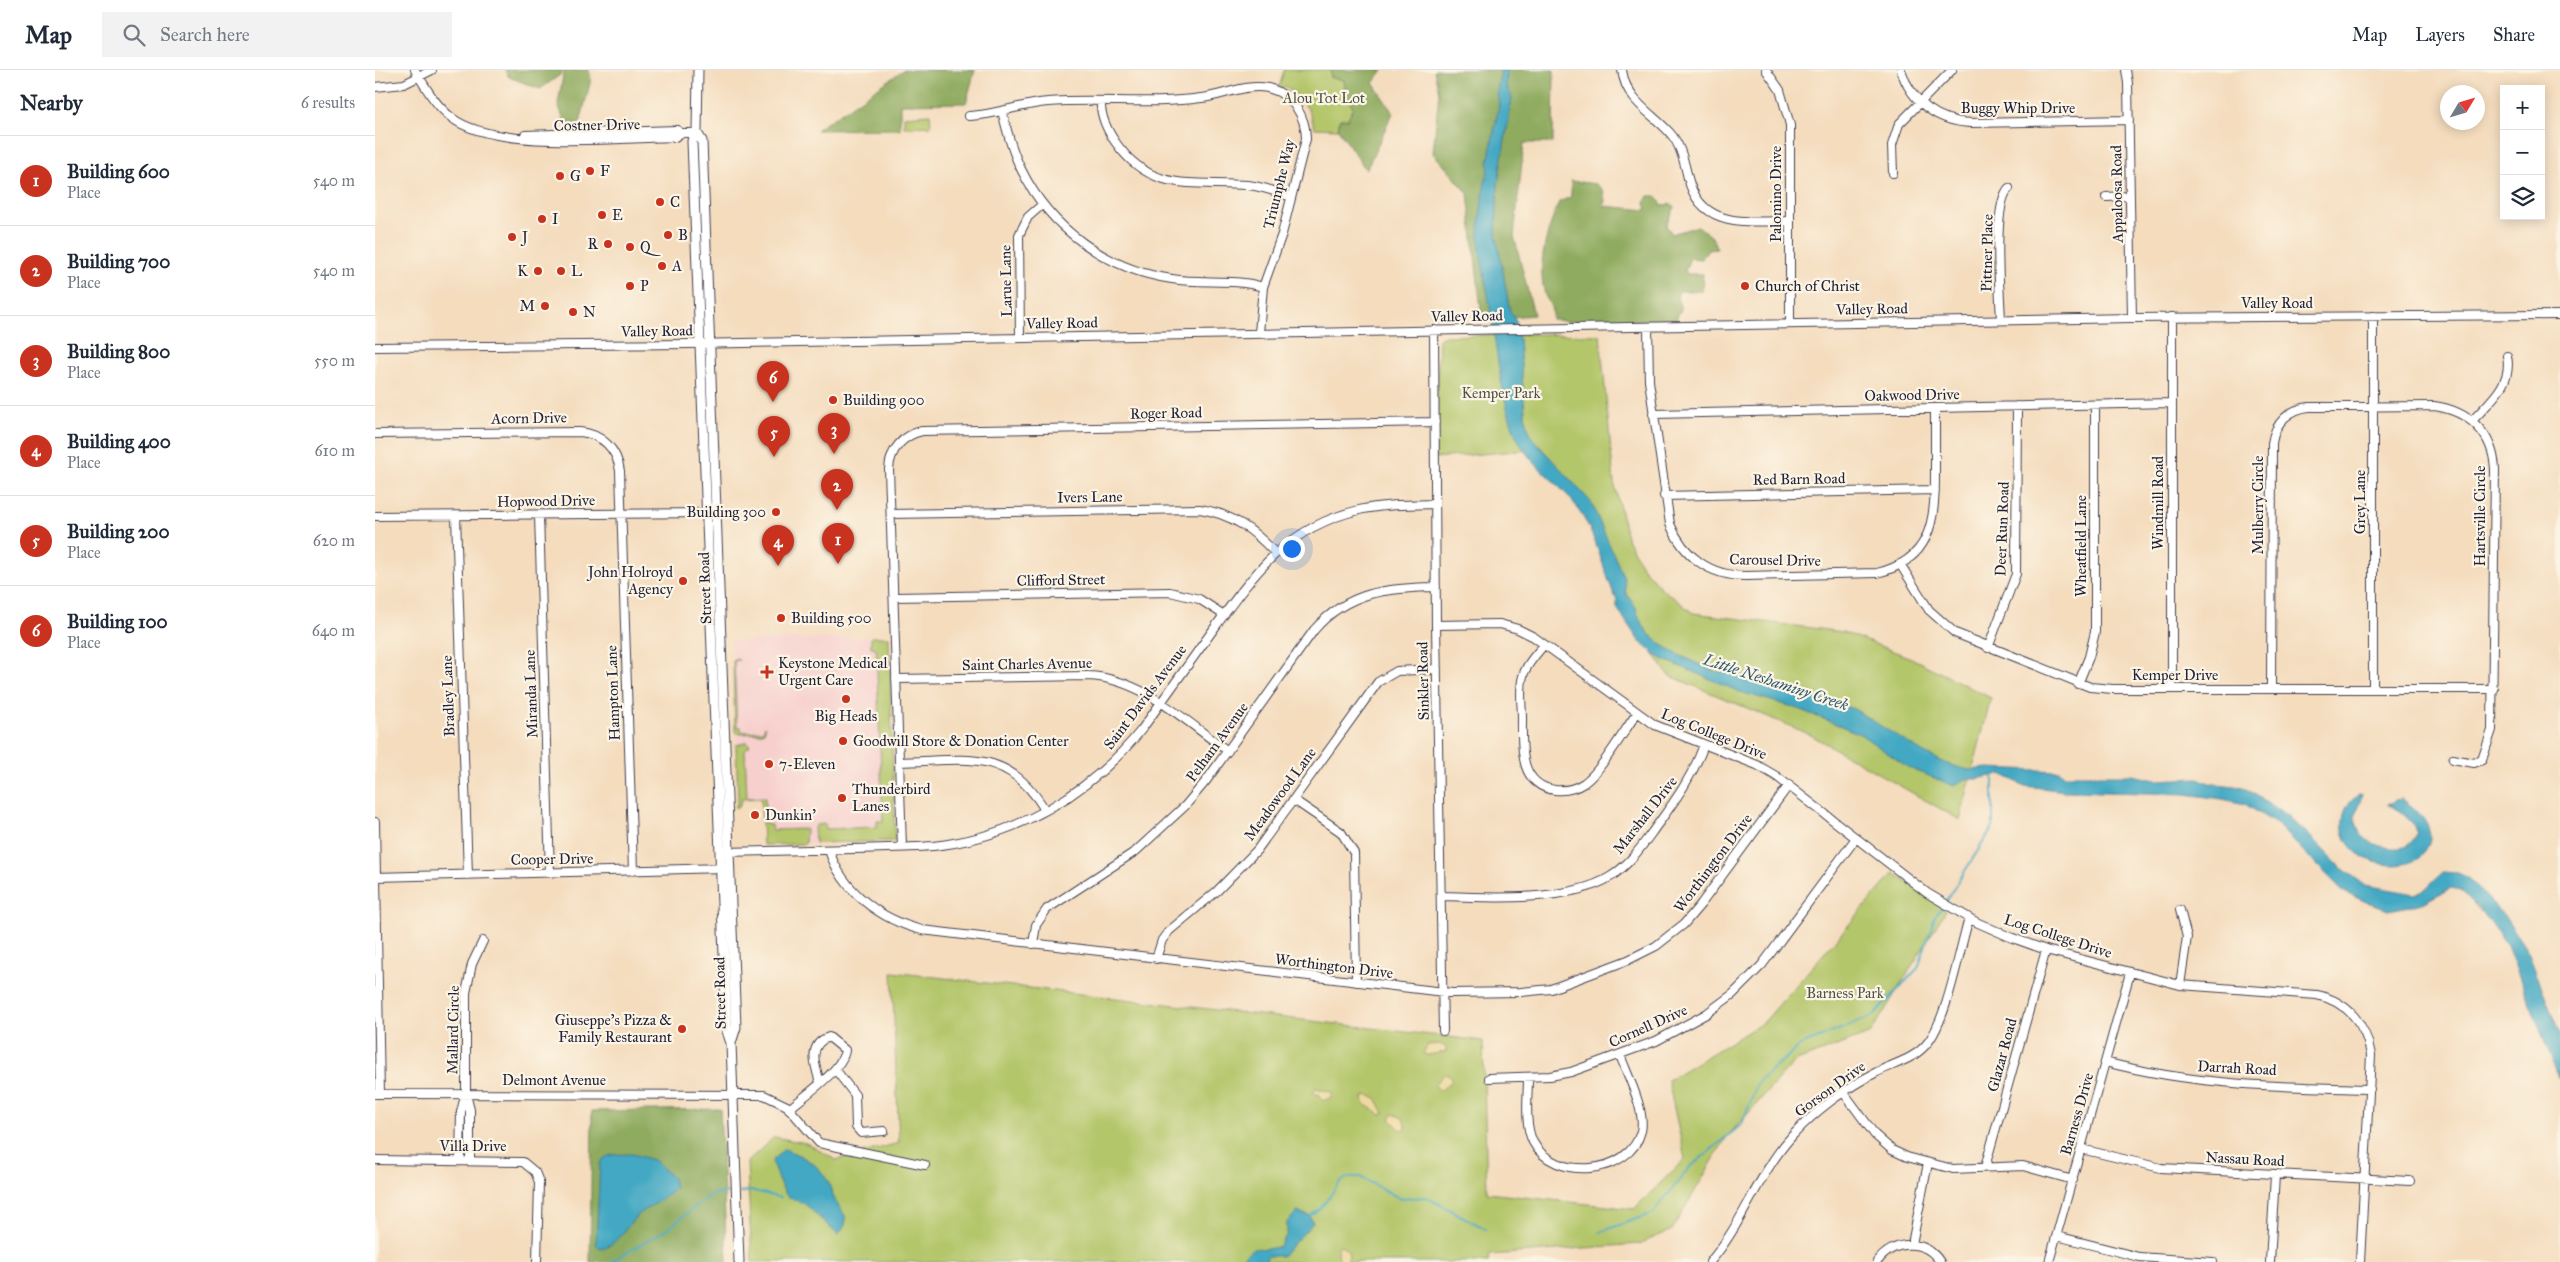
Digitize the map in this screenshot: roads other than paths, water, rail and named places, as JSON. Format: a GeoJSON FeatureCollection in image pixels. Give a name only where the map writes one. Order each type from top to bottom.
{"type":"FeatureCollection","features":[{"type":"Feature","properties":{"kind":"main road","name":"Street Road"},"geometry":{"type":"LineString","coordinates":[[698,70],[697,133],[693,140],[700,344],[712,513]]}},
{"type":"Feature","properties":{"kind":"main road","name":"Street Road"},"geometry":{"type":"LineString","coordinates":[[697,133],[702,141],[710,344],[712,513],[725,852],[727,1031],[731,1043],[739,1262]]}},
{"type":"Feature","properties":{"kind":"street"},"geometry":{"type":"LineString","coordinates":[[375,87],[404,84],[417,74],[432,70]]}},
{"type":"Feature","properties":{"kind":"street"},"geometry":{"type":"LineString","coordinates":[[1622,70],[1625,82],[1636,101],[1675,139],[1682,154],[1693,192],[1702,206],[1720,218],[1735,221],[1790,221]]}},
{"type":"Feature","properties":{"kind":"street","name":"Palomino Drive"},"geometry":{"type":"LineString","coordinates":[[1766,70],[1780,90],[1789,113],[1790,324]]}},
{"type":"Feature","properties":{"kind":"street","name":"Buggy Whip Drive"},"geometry":{"type":"LineString","coordinates":[[1901,70],[1909,88],[1919,102],[1935,114],[1961,123],[2129,120]]}},
{"type":"Feature","properties":{"kind":"street"},"geometry":{"type":"LineString","coordinates":[[1893,173],[1892,146],[1896,131],[1903,118],[1952,70]]}},
{"type":"Feature","properties":{"kind":"street","name":"Appaloosa Road"},"geometry":{"type":"LineString","coordinates":[[2126,70],[2129,120],[2133,318]]}},
{"type":"Feature","properties":{"kind":"street","name":"Costner Drive"},"geometry":{"type":"LineString","coordinates":[[417,74],[439,106],[453,120],[484,133],[545,140],[675,137],[681,133],[697,133]]}},
{"type":"Feature","properties":{"kind":"street","name":"Triumphe Way"},"geometry":{"type":"LineString","coordinates":[[969,116],[1039,103],[1196,99],[1254,87],[1269,88],[1281,94],[1297,108],[1303,119],[1306,133],[1291,197],[1263,287],[1259,333]]}},
{"type":"Feature","properties":{"kind":"street"},"geometry":{"type":"LineString","coordinates":[[1101,101],[1102,117],[1115,142],[1130,159],[1152,174],[1185,185],[1252,185],[1291,197]]}},
{"type":"Feature","properties":{"kind":"street"},"geometry":{"type":"LineString","coordinates":[[1002,111],[1022,170],[1043,204],[1080,241],[1107,258],[1134,270],[1174,279],[1232,281],[1263,287]]}},
{"type":"Feature","properties":{"kind":"street","name":"Pittner Place"},"geometry":{"type":"LineString","coordinates":[[2001,320],[1998,230],[2001,198],[2009,188]]}},
{"type":"Feature","properties":{"kind":"street"},"geometry":{"type":"LineString","coordinates":[[2106,197],[2131,196]]}},
{"type":"Feature","properties":{"kind":"street","name":"Larue Lane"},"geometry":{"type":"LineString","coordinates":[[1020,338],[1019,235],[1028,217],[1043,204]]}},
{"type":"Feature","properties":{"kind":"street","name":"Grey Lane"},"geometry":{"type":"LineString","coordinates":[[2373,316],[2373,689]]}},
{"type":"Feature","properties":{"kind":"street","name":"Valley Road"},"geometry":{"type":"LineString","coordinates":[[375,347],[710,344],[2133,318],[2560,316]]}},
{"type":"Feature","properties":{"kind":"street","name":"Windmill Road"},"geometry":{"type":"LineString","coordinates":[[2172,318],[2172,689]]}},
{"type":"Feature","properties":{"kind":"street","name":"Carousel Drive"},"geometry":{"type":"LineString","coordinates":[[1648,327],[1649,382],[1670,524],[1685,550],[1708,568],[1726,575],[1877,573],[1901,564],[1921,547],[1930,530],[1935,490],[1935,408]]}},
{"type":"Feature","properties":{"kind":"street","name":"Sinkler Road"},"geometry":{"type":"LineString","coordinates":[[1434,330],[1435,587],[1443,1031]]}},
{"type":"Feature","properties":{"kind":"street"},"geometry":{"type":"LineString","coordinates":[[2473,421],[2506,380],[2509,366],[2507,356]]}},
{"type":"Feature","properties":{"kind":"street","name":"Oakwood Drive"},"geometry":{"type":"LineString","coordinates":[[1653,414],[2172,403]]}},
{"type":"Feature","properties":{"kind":"street","name":"Wheatfield Lane"},"geometry":{"type":"LineString","coordinates":[[2078,684],[2089,657],[2095,632],[2095,405]]}},
{"type":"Feature","properties":{"kind":"street","name":"Deer Run Road"},"geometry":{"type":"LineString","coordinates":[[1988,648],[2016,574],[2017,406]]}},
{"type":"Feature","properties":{"kind":"street","name":"Hartsville Circle"},"geometry":{"type":"LineString","coordinates":[[2374,407],[2435,406],[2453,410],[2473,421],[2487,438],[2494,461],[2494,689],[2492,730],[2485,756],[2474,763],[2453,759]]}},
{"type":"Feature","properties":{"kind":"street","name":"Mulberry Circle"},"geometry":{"type":"LineString","coordinates":[[2271,689],[2272,443],[2275,430],[2287,415],[2299,409],[2374,407]]}},
{"type":"Feature","properties":{"kind":"street","name":"Roger Road"},"geometry":{"type":"LineString","coordinates":[[891,514],[889,464],[900,442],[910,435],[922,431],[1435,422]]}},
{"type":"Feature","properties":{"kind":"street","name":"Acorn Drive"},"geometry":{"type":"LineString","coordinates":[[375,434],[580,432],[591,434],[604,441],[617,459],[620,471],[621,514]]}},
{"type":"Feature","properties":{"kind":"street","name":"Red Barn Road"},"geometry":{"type":"LineString","coordinates":[[1665,496],[1935,490]]}},
{"type":"Feature","properties":{"kind":"street","name":"Saint Davids Avenue"},"geometry":{"type":"LineString","coordinates":[[725,852],[934,846],[983,836],[1011,827],[1074,794],[1104,770],[1133,740],[1250,578],[1275,553],[1315,526],[1347,514],[1387,506],[1435,504]]}},
{"type":"Feature","properties":{"kind":"street","name":"Ivers Lane"},"geometry":{"type":"LineString","coordinates":[[891,514],[1200,509],[1221,514],[1241,523],[1257,534],[1275,553]]}},
{"type":"Feature","properties":{"kind":"street","name":"Hopwood Drive"},"geometry":{"type":"LineString","coordinates":[[375,516],[712,513]]}},
{"type":"Feature","properties":{"kind":"street","name":"Hampton Lane"},"geometry":{"type":"LineString","coordinates":[[621,514],[633,871]]}},
{"type":"Feature","properties":{"kind":"street"},"geometry":{"type":"LineString","coordinates":[[891,514],[902,847]]}},
{"type":"Feature","properties":{"kind":"street","name":"Miranda Lane"},"geometry":{"type":"LineString","coordinates":[[539,515],[550,873]]}},
{"type":"Feature","properties":{"kind":"street","name":"Bradley Lane"},"geometry":{"type":"LineString","coordinates":[[456,516],[468,875]]}},
{"type":"Feature","properties":{"kind":"street","name":"Kemper Drive"},"geometry":{"type":"LineString","coordinates":[[1901,564],[1936,619],[1961,637],[2078,684],[2101,688],[2172,689],[2494,689]]}},
{"type":"Feature","properties":{"kind":"street","name":"Pelham Avenue"},"geometry":{"type":"LineString","coordinates":[[1033,944],[1037,925],[1047,908],[1119,862],[1151,838],[1197,793],[1314,630],[1333,612],[1357,598],[1378,590],[1435,587]]}},
{"type":"Feature","properties":{"kind":"street","name":"Clifford Street"},"geometry":{"type":"LineString","coordinates":[[893,597],[1170,592],[1199,599],[1224,615]]}},
{"type":"Feature","properties":{"kind":"street","name":"Log College Drive"},"geometry":{"type":"LineString","coordinates":[[1436,625],[1501,624],[1518,629],[1544,645],[1655,725],[1757,765],[1789,785],[1944,904],[2010,937],[2046,950],[2180,985],[2317,995],[2333,1000],[2352,1013],[2367,1037],[2371,1056],[2360,1262]]}},
{"type":"Feature","properties":{"kind":"street"},"geometry":{"type":"LineString","coordinates":[[1544,645],[1527,666],[1521,684],[1523,756],[1527,772],[1536,782],[1548,789],[1557,790],[1569,789],[1584,783],[1637,713]]}},
{"type":"Feature","properties":{"kind":"street","name":"Meadowood Lane"},"geometry":{"type":"LineString","coordinates":[[1157,958],[1163,940],[1169,930],[1217,891],[1242,866],[1294,800],[1379,682],[1389,674],[1400,670],[1437,670]]}},
{"type":"Feature","properties":{"kind":"street","name":"Saint Charles Avenue"},"geometry":{"type":"LineString","coordinates":[[896,680],[1096,677],[1125,683],[1160,704],[1228,751]]}},
{"type":"Feature","properties":{"kind":"street","name":"Marshall Drive"},"geometry":{"type":"LineString","coordinates":[[1441,896],[1563,894],[1584,889],[1610,877],[1639,850],[1691,778],[1704,745]]}},
{"type":"Feature","properties":{"kind":"street"},"geometry":{"type":"LineString","coordinates":[[899,762],[972,761],[999,766],[1013,772],[1028,784],[1045,810]]}},
{"type":"Feature","properties":{"kind":"street","name":"Worthington Drive"},"geometry":{"type":"LineString","coordinates":[[829,850],[841,876],[855,893],[874,909],[899,922],[930,931],[1443,992],[1521,992],[1551,989],[1628,960],[1656,946],[1684,924],[1701,904],[1789,785]]}},
{"type":"Feature","properties":{"kind":"street"},"geometry":{"type":"LineString","coordinates":[[1294,800],[1341,832],[1354,853],[1356,982]]}},
{"type":"Feature","properties":{"kind":"street"},"geometry":{"type":"LineString","coordinates":[[375,822],[378,1094]]}},
{"type":"Feature","properties":{"kind":"street","name":"Cornell Drive"},"geometry":{"type":"LineString","coordinates":[[1489,1078],[1564,1074],[1620,1055],[1663,1038],[1689,1025],[1738,990],[1775,949],[1856,838]]}},
{"type":"Feature","properties":{"kind":"street","name":"Cooper Drive"},"geometry":{"type":"LineString","coordinates":[[375,877],[725,868]]}},
{"type":"Feature","properties":{"kind":"street"},"geometry":{"type":"LineString","coordinates":[[2180,910],[2187,937],[2180,985]]}},
{"type":"Feature","properties":{"kind":"street","name":"Gorson Drive"},"geometry":{"type":"LineString","coordinates":[[1710,1262],[1722,1247],[1781,1149],[1809,1120],[1844,1093],[1875,1073],[1907,1060],[1929,1041],[1941,1017],[1969,918]]}},
{"type":"Feature","properties":{"kind":"street","name":"Mallard Circle"},"geometry":{"type":"LineString","coordinates":[[466,1094],[467,986],[474,958],[483,941]]}},
{"type":"Feature","properties":{"kind":"street","name":"Glazar Road"},"geometry":{"type":"LineString","coordinates":[[1985,1167],[2046,950]]}},
{"type":"Feature","properties":{"kind":"street","name":"Barness Drive"},"geometry":{"type":"LineString","coordinates":[[2049,1262],[2130,973]]}},
{"type":"Feature","properties":{"kind":"street"},"geometry":{"type":"LineString","coordinates":[[789,1109],[841,1064],[845,1050],[829,1037],[818,1042],[815,1047],[814,1064],[820,1082]]}},
{"type":"Feature","properties":{"kind":"street"},"geometry":{"type":"LineString","coordinates":[[1528,1077],[1530,1133],[1534,1143],[1543,1155],[1553,1162],[1569,1167],[1609,1165],[1628,1154],[1641,1131],[1640,1108],[1620,1055]]}},
{"type":"Feature","properties":{"kind":"street","name":"Darrah Road"},"geometry":{"type":"LineString","coordinates":[[2105,1062],[2151,1074],[2193,1080],[2370,1089]]}},
{"type":"Feature","properties":{"kind":"street"},"geometry":{"type":"LineString","coordinates":[[835,1069],[855,1095],[856,1126],[861,1133],[884,1131]]}},
{"type":"Feature","properties":{"kind":"street"},"geometry":{"type":"LineString","coordinates":[[1844,1093],[1883,1143],[1907,1157],[1953,1169],[2023,1166],[2073,1180]]}},
{"type":"Feature","properties":{"kind":"street","name":"Delmont Avenue"},"geometry":{"type":"LineString","coordinates":[[378,1094],[764,1095],[778,1100],[789,1109],[819,1143],[925,1164]]}},
{"type":"Feature","properties":{"kind":"street"},"geometry":{"type":"LineString","coordinates":[[460,1160],[461,1112],[466,1094]]}},
{"type":"Feature","properties":{"kind":"street"},"geometry":{"type":"LineString","coordinates":[[466,1094],[470,1110],[470,1160]]}},
{"type":"Feature","properties":{"kind":"street","name":"Nassau Road"},"geometry":{"type":"LineString","coordinates":[[2081,1149],[2161,1168],[2410,1181]]}},
{"type":"Feature","properties":{"kind":"street","name":"Villa Drive"},"geometry":{"type":"LineString","coordinates":[[375,1160],[517,1160],[523,1162],[535,1172],[539,1182],[537,1262]]}},
{"type":"Feature","properties":{"kind":"street"},"geometry":{"type":"LineString","coordinates":[[1912,1244],[1928,1163]]}},
{"type":"Feature","properties":{"kind":"street"},"geometry":{"type":"LineString","coordinates":[[2270,1262],[2275,1175]]}},
{"type":"Feature","properties":{"kind":"street"},"geometry":{"type":"LineString","coordinates":[[2057,1236],[2139,1257],[2213,1262]]}},
{"type":"Feature","properties":{"kind":"street"},"geometry":{"type":"LineString","coordinates":[[1877,1262],[1884,1252],[1899,1244],[1912,1244],[1930,1251],[1941,1262]]}},
{"type":"Feature","properties":{"kind":"water"},"geometry":{"type":"Polygon","coordinates":[[[1501,70],[1507,70],[1506,85],[1512,98],[1498,183],[1496,232],[1510,312],[1516,320],[1519,339],[1526,423],[1533,439],[1591,502],[1624,578],[1626,594],[1636,607],[1637,614],[1648,633],[1673,652],[1711,670],[1740,676],[1776,689],[1797,691],[1854,709],[1924,753],[1950,765],[1969,770],[1989,768],[2060,771],[2063,775],[2132,775],[2156,780],[2198,778],[2209,783],[2243,787],[2289,816],[2292,822],[2306,832],[2339,866],[2365,885],[2415,894],[2425,889],[2443,872],[2458,873],[2468,878],[2503,914],[2528,952],[2560,1034],[2560,1080],[2507,946],[2488,919],[2461,890],[2451,888],[2422,903],[2389,910],[2373,905],[2344,892],[2276,824],[2245,804],[2222,799],[2185,794],[2065,791],[2025,786],[2001,774],[1977,779],[1965,779],[1954,786],[1909,768],[1860,734],[1793,707],[1740,692],[1660,658],[1639,641],[1617,608],[1617,601],[1594,540],[1583,517],[1569,497],[1533,461],[1518,441],[1504,397],[1479,238],[1482,201],[1499,105],[1497,92],[1501,70]]]}},
{"type":"Feature","properties":{"kind":"water"},"geometry":{"type":"Polygon","coordinates":[[[2362,794],[2354,815],[2359,831],[2364,837],[2375,844],[2389,848],[2402,848],[2410,843],[2417,834],[2413,824],[2401,812],[2387,804],[2392,804],[2395,800],[2402,799],[2412,806],[2428,826],[2430,838],[2425,852],[2413,861],[2397,865],[2380,864],[2364,857],[2351,847],[2344,832],[2344,814],[2351,802],[2362,794]]]}},
{"type":"Feature","properties":{"kind":"water"},"geometry":{"type":"Polygon","coordinates":[[[784,1149],[816,1166],[825,1177],[846,1220],[843,1229],[838,1235],[805,1204],[787,1196],[778,1180],[772,1161],[784,1149]]]}},
{"type":"Feature","properties":{"kind":"water"},"geometry":{"type":"Polygon","coordinates":[[[632,1154],[653,1160],[673,1178],[675,1188],[667,1196],[637,1216],[612,1244],[600,1248],[596,1244],[600,1164],[602,1160],[609,1156],[632,1154]]]}},
{"type":"Feature","properties":{"kind":"water"},"geometry":{"type":"Polygon","coordinates":[[[1297,1212],[1310,1216],[1313,1223],[1282,1256],[1268,1256],[1265,1262],[1238,1262],[1254,1249],[1280,1246],[1287,1234],[1287,1222],[1297,1212]]]}},
{"type":"Feature","properties":{"kind":"waterway"},"geometry":{"type":"LineString","coordinates":[[1945,902],[1993,827],[1993,773]]}},
{"type":"Feature","properties":{"kind":"waterway"},"geometry":{"type":"LineString","coordinates":[[1600,1232],[1653,1213],[1689,1168],[1742,1124],[1758,1082],[1801,1045],[1873,1016],[1918,968],[1935,917],[1942,906]]}},
{"type":"Feature","properties":{"kind":"waterway"},"geometry":{"type":"LineString","coordinates":[[1310,1216],[1321,1208],[1340,1182],[1349,1177],[1360,1177],[1401,1199],[1426,1197],[1486,1229]]}},
{"type":"Feature","properties":{"kind":"waterway"},"geometry":{"type":"LineString","coordinates":[[739,1192],[754,1191],[781,1198]]}},
{"type":"Feature","properties":{"kind":"waterway"},"geometry":{"type":"LineString","coordinates":[[610,1262],[666,1230],[712,1194],[734,1193]]}},
{"type":"Feature","properties":{"kind":"place","name":"F"},"geometry":{"type":"Point","coordinates":[590,171]}},
{"type":"Feature","properties":{"kind":"place","name":"G"},"geometry":{"type":"Point","coordinates":[560,176]}},
{"type":"Feature","properties":{"kind":"place","name":"C"},"geometry":{"type":"Point","coordinates":[660,202]}},
{"type":"Feature","properties":{"kind":"place","name":"E"},"geometry":{"type":"Point","coordinates":[602,215]}},
{"type":"Feature","properties":{"kind":"place","name":"I"},"geometry":{"type":"Point","coordinates":[542,219]}},
{"type":"Feature","properties":{"kind":"place","name":"B"},"geometry":{"type":"Point","coordinates":[668,235]}},
{"type":"Feature","properties":{"kind":"place","name":"J"},"geometry":{"type":"Point","coordinates":[512,237]}},
{"type":"Feature","properties":{"kind":"place","name":"R"},"geometry":{"type":"Point","coordinates":[608,244]}},
{"type":"Feature","properties":{"kind":"place","name":"Q"},"geometry":{"type":"Point","coordinates":[630,247]}},
{"type":"Feature","properties":{"kind":"place","name":"A"},"geometry":{"type":"Point","coordinates":[662,266]}},
{"type":"Feature","properties":{"kind":"place","name":"K"},"geometry":{"type":"Point","coordinates":[538,271]}},
{"type":"Feature","properties":{"kind":"place","name":"L"},"geometry":{"type":"Point","coordinates":[561,271]}},
{"type":"Feature","properties":{"kind":"place","name":"P"},"geometry":{"type":"Point","coordinates":[630,286]}},
{"type":"Feature","properties":{"kind":"place","name":"Church of Christ"},"geometry":{"type":"Point","coordinates":[1745,286]}},
{"type":"Feature","properties":{"kind":"place","name":"M"},"geometry":{"type":"Point","coordinates":[545,306]}},
{"type":"Feature","properties":{"kind":"place","name":"N"},"geometry":{"type":"Point","coordinates":[573,312]}},
{"type":"Feature","properties":{"kind":"place","name":"Building 900"},"geometry":{"type":"Point","coordinates":[833,400]}},
{"type":"Feature","properties":{"kind":"place","name":"Building 100"},"geometry":{"type":"Point","coordinates":[773,402]}},
{"type":"Feature","properties":{"kind":"place","name":"Building 800"},"geometry":{"type":"Point","coordinates":[834,454]}},
{"type":"Feature","properties":{"kind":"place","name":"Building 200"},"geometry":{"type":"Point","coordinates":[774,457]}},
{"type":"Feature","properties":{"kind":"place","name":"Building 700"},"geometry":{"type":"Point","coordinates":[837,510]}},
{"type":"Feature","properties":{"kind":"place","name":"Building 300"},"geometry":{"type":"Point","coordinates":[776,512]}},
{"type":"Feature","properties":{"kind":"place","name":"Building 600"},"geometry":{"type":"Point","coordinates":[838,564]}},
{"type":"Feature","properties":{"kind":"place","name":"Building 400"},"geometry":{"type":"Point","coordinates":[778,566]}},
{"type":"Feature","properties":{"kind":"place","name":"John Holroyd Agency"},"geometry":{"type":"Point","coordinates":[683,581]}},
{"type":"Feature","properties":{"kind":"place","name":"Building 500"},"geometry":{"type":"Point","coordinates":[781,618]}},
{"type":"Feature","properties":{"kind":"place","name":"Keystone Medical Urgent Care"},"geometry":{"type":"Point","coordinates":[767,672]}},
{"type":"Feature","properties":{"kind":"place","name":"Big Heads"},"geometry":{"type":"Point","coordinates":[846,699]}},
{"type":"Feature","properties":{"kind":"place","name":"Goodwill Store & Donation Center"},"geometry":{"type":"Point","coordinates":[843,741]}},
{"type":"Feature","properties":{"kind":"place","name":"7-Eleven"},"geometry":{"type":"Point","coordinates":[769,764]}},
{"type":"Feature","properties":{"kind":"place","name":"Thunderbird Lanes"},"geometry":{"type":"Point","coordinates":[842,798]}},
{"type":"Feature","properties":{"kind":"place","name":"Dunkin'"},"geometry":{"type":"Point","coordinates":[755,815]}},
{"type":"Feature","properties":{"kind":"place","name":"Giuseppe's Pizza & Family Restaurant"},"geometry":{"type":"Point","coordinates":[682,1029]}},
{"type":"Feature","properties":{"kind":"park label","name":"Alou Tot Lot"},"geometry":{"type":"Point","coordinates":[1324,98]}},
{"type":"Feature","properties":{"kind":"park label","name":"Kemper Park"},"geometry":{"type":"Point","coordinates":[1501,393]}},
{"type":"Feature","properties":{"kind":"park label","name":"Barness Park"},"geometry":{"type":"Point","coordinates":[1845,993]}},
{"type":"Feature","properties":{"kind":"water label","name":"Little Neshaminy Creek"},"geometry":{"type":"Point","coordinates":[1776,682]}}]}
